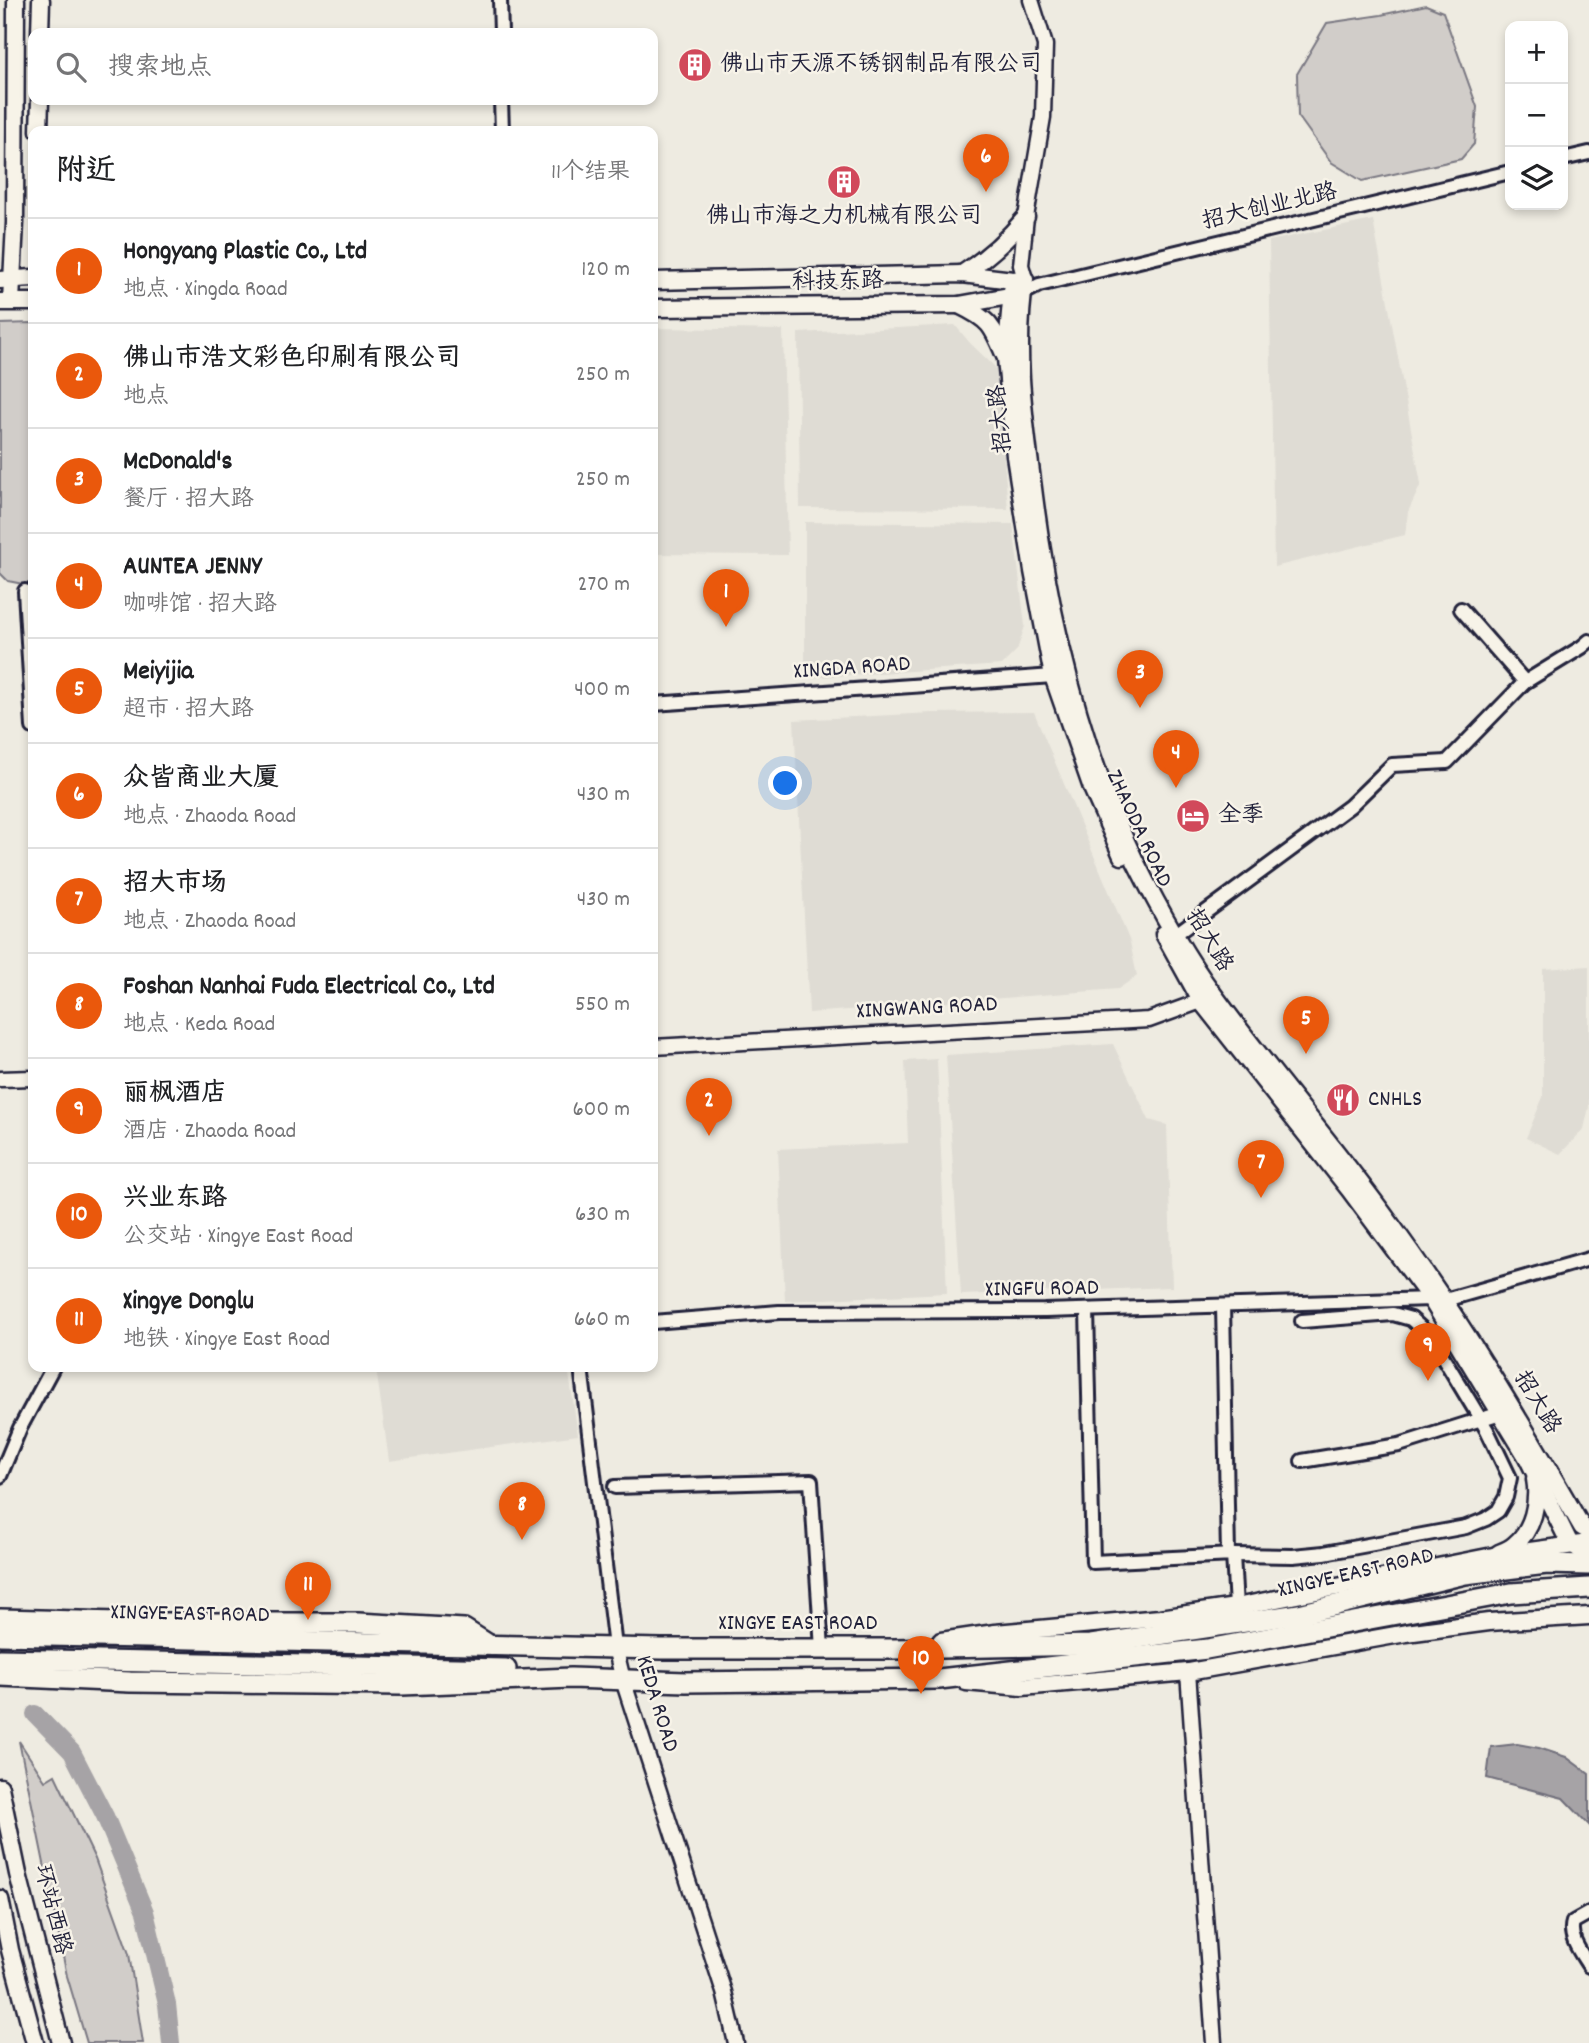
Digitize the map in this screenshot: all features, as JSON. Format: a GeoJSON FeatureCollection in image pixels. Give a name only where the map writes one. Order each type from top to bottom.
{"type":"FeatureCollection","features":[{"type":"Feature","properties":{"kind":"main road"},"geometry":{"type":"LineString","coordinates":[[16,0],[15,223],[6,280],[6,302],[28,302]]}},
{"type":"Feature","properties":{"kind":"main road"},"geometry":{"type":"LineString","coordinates":[[40,28],[41,0]]}},
{"type":"Feature","properties":{"kind":"main road"},"geometry":{"type":"LineString","coordinates":[[40,105],[40,126]]}},
{"type":"Feature","properties":{"kind":"main road"},"geometry":{"type":"LineString","coordinates":[[962,274],[987,258],[1026,218]]}},
{"type":"Feature","properties":{"kind":"main road"},"geometry":{"type":"LineString","coordinates":[[0,242],[15,223]]}},
{"type":"Feature","properties":{"kind":"main road"},"geometry":{"type":"LineString","coordinates":[[658,281],[962,274],[1022,283]]}},
{"type":"Feature","properties":{"kind":"main road"},"geometry":{"type":"LineString","coordinates":[[6,280],[28,278]]}},
{"type":"Feature","properties":{"kind":"main road","name":"科技东路"},"geometry":{"type":"LineString","coordinates":[[658,308],[959,305],[1022,283]]}},
{"type":"Feature","properties":{"kind":"main road","name":"ZHAODA ROAD"},"geometry":{"type":"LineString","coordinates":[[1022,283],[1006,358],[1017,468],[1033,571],[1092,788],[1123,859],[1206,996],[1349,1189],[1438,1300],[1507,1411],[1527,1457]]}},
{"type":"Feature","properties":{"kind":"main road","name":"招大路"},"geometry":{"type":"LineString","coordinates":[[1022,283],[1020,386],[1061,678],[1130,849],[1206,996]]}},
{"type":"Feature","properties":{"kind":"main road"},"geometry":{"type":"LineString","coordinates":[[959,305],[978,314],[993,328],[1006,358]]}},
{"type":"Feature","properties":{"kind":"main road","name":"招大路"},"geometry":{"type":"LineString","coordinates":[[1507,1411],[1582,1527],[1589,1531]]}},
{"type":"Feature","properties":{"kind":"main road"},"geometry":{"type":"LineString","coordinates":[[1527,1457],[1569,1542],[1581,1544],[1589,1556]]}},
{"type":"Feature","properties":{"kind":"main road"},"geometry":{"type":"LineString","coordinates":[[1493,1556],[1514,1546],[1528,1530],[1535,1507],[1536,1482],[1527,1457]]}},
{"type":"Feature","properties":{"kind":"main road"},"geometry":{"type":"LineString","coordinates":[[894,1649],[995,1633],[1160,1618],[1236,1606],[1493,1556],[1581,1544]]}},
{"type":"Feature","properties":{"kind":"main road","name":"XINGYE EAST ROAD"},"geometry":{"type":"LineString","coordinates":[[0,1635],[683,1648],[894,1649],[1091,1645],[1299,1614],[1465,1574],[1547,1564],[1589,1565]]}},
{"type":"Feature","properties":{"kind":"main road"},"geometry":{"type":"LineString","coordinates":[[0,1676],[130,1682],[394,1685],[571,1678],[686,1682],[939,1679],[1207,1648],[1511,1593],[1589,1588]]}},
{"type":"Feature","properties":{"kind":"main road"},"geometry":{"type":"LineString","coordinates":[[939,1679],[1022,1687],[1188,1672],[1406,1633],[1489,1622],[1585,1617]]}},
{"type":"Feature","properties":{"kind":"main road"},"geometry":{"type":"LineString","coordinates":[[0,1619],[158,1623],[358,1623],[464,1629],[487,1644]]}},
{"type":"Feature","properties":{"kind":"main road"},"geometry":{"type":"LineString","coordinates":[[683,1648],[673,1653],[673,1669],[686,1682]]}},
{"type":"Feature","properties":{"kind":"main road"},"geometry":{"type":"LineString","coordinates":[[0,1660],[565,1670],[571,1678]]}},
{"type":"Feature","properties":{"kind":"main road","name":"环站西路"},"geometry":{"type":"LineString","coordinates":[[0,1787],[18,1874],[61,2043]]}},
{"type":"Feature","properties":{"kind":"main road","name":"环站西路"},"geometry":{"type":"LineString","coordinates":[[0,1899],[10,1950],[35,2043]]}},
{"type":"Feature","properties":{"kind":"street"},"geometry":{"type":"LineString","coordinates":[[500,0],[500,28]]}},
{"type":"Feature","properties":{"kind":"street","name":"ZHAODA ROAD"},"geometry":{"type":"LineString","coordinates":[[1022,283],[1026,218],[1043,117],[1045,45],[1031,0]]}},
{"type":"Feature","properties":{"kind":"street"},"geometry":{"type":"LineString","coordinates":[[501,105],[502,126]]}},
{"type":"Feature","properties":{"kind":"street"},"geometry":{"type":"LineString","coordinates":[[1568,158],[1589,153]]}},
{"type":"Feature","properties":{"kind":"street","name":"招大创业北路"},"geometry":{"type":"LineString","coordinates":[[1022,283],[1505,173]]}},
{"type":"Feature","properties":{"kind":"street"},"geometry":{"type":"LineString","coordinates":[[25,591],[28,642]]}},
{"type":"Feature","properties":{"kind":"street"},"geometry":{"type":"LineString","coordinates":[[1461,609],[1525,682]]}},
{"type":"Feature","properties":{"kind":"street"},"geometry":{"type":"LineString","coordinates":[[1176,934],[1350,806],[1392,765],[1447,762],[1525,682],[1582,648],[1589,641]]}},
{"type":"Feature","properties":{"kind":"street","name":"XINGDA ROAD"},"geometry":{"type":"LineString","coordinates":[[658,704],[1061,678]]}},
{"type":"Feature","properties":{"kind":"street","name":"XINGWANG ROAD"},"geometry":{"type":"LineString","coordinates":[[658,1047],[1149,1020],[1206,996]]}},
{"type":"Feature","properties":{"kind":"street"},"geometry":{"type":"LineString","coordinates":[[0,1079],[28,1078]]}},
{"type":"Feature","properties":{"kind":"street","name":"XINGFU ROAD"},"geometry":{"type":"LineString","coordinates":[[658,1322],[779,1312],[1087,1310],[1438,1300],[1589,1259]]}},
{"type":"Feature","properties":{"kind":"street"},"geometry":{"type":"LineString","coordinates":[[1223,1306],[1231,1555],[1236,1606]]}},
{"type":"Feature","properties":{"kind":"street"},"geometry":{"type":"LineString","coordinates":[[1087,1310],[1093,1562],[1324,1553],[1466,1527],[1498,1511],[1506,1497],[1510,1479],[1481,1420],[1431,1337],[1412,1319],[1393,1314],[1302,1321]]}},
{"type":"Feature","properties":{"kind":"street"},"geometry":{"type":"LineString","coordinates":[[0,1476],[20,1428],[50,1372]]}},
{"type":"Feature","properties":{"kind":"street","name":"KEDA ROAD"},"geometry":{"type":"LineString","coordinates":[[582,1372],[615,1647],[623,1680],[724,1992],[736,2043]]}},
{"type":"Feature","properties":{"kind":"street"},"geometry":{"type":"LineString","coordinates":[[1302,1461],[1399,1445],[1507,1411]]}},
{"type":"Feature","properties":{"kind":"street"},"geometry":{"type":"LineString","coordinates":[[615,1487],[811,1480],[822,1648]]}},
{"type":"Feature","properties":{"kind":"street"},"geometry":{"type":"LineString","coordinates":[[1188,1672],[1214,2043]]}},
{"type":"Feature","properties":{"kind":"street"},"geometry":{"type":"LineString","coordinates":[[1589,1913],[1573,1922],[1571,1930],[1589,1966]]}},
{"type":"Feature","properties":{"kind":"shaded area"},"geometry":{"type":"Polygon","coordinates":[[[1426,5],[1443,12],[1477,107],[1474,144],[1461,159],[1362,181],[1331,162],[1298,116],[1297,74],[1327,23],[1426,5]]]}},
{"type":"Feature","properties":{"kind":"shaded area"},"geometry":{"type":"Polygon","coordinates":[[[1373,220],[1421,484],[1408,512],[1405,535],[1274,567],[1269,241],[1373,220]]]}},
{"type":"Feature","properties":{"kind":"shaded area"},"geometry":{"type":"Polygon","coordinates":[[[28,323],[28,585],[8,581],[0,573],[0,324],[28,323]]]}},
{"type":"Feature","properties":{"kind":"shaded area"},"geometry":{"type":"Polygon","coordinates":[[[955,325],[997,369],[1008,509],[800,508],[798,333],[955,325]]]}},
{"type":"Feature","properties":{"kind":"shaded area"},"geometry":{"type":"Polygon","coordinates":[[[658,328],[783,330],[788,555],[658,554],[658,328]]]}},
{"type":"Feature","properties":{"kind":"shaded area"},"geometry":{"type":"Polygon","coordinates":[[[805,522],[1013,524],[1025,626],[1017,650],[1002,665],[805,678],[805,522]]]}},
{"type":"Feature","properties":{"kind":"shaded area"},"geometry":{"type":"Polygon","coordinates":[[[1034,712],[1130,942],[1137,976],[1118,989],[809,1013],[794,720],[932,713],[1034,712]]]}},
{"type":"Feature","properties":{"kind":"shaded area"},"geometry":{"type":"Polygon","coordinates":[[[1589,966],[1589,1107],[1584,1129],[1560,1154],[1526,1138],[1543,1097],[1543,969],[1589,966]]]}},
{"type":"Feature","properties":{"kind":"shaded area"},"geometry":{"type":"Polygon","coordinates":[[[1113,1044],[1149,1120],[1167,1125],[1172,1287],[961,1295],[946,1055],[1113,1044]]]}},
{"type":"Feature","properties":{"kind":"shaded area"},"geometry":{"type":"Polygon","coordinates":[[[937,1059],[947,1293],[785,1301],[778,1149],[908,1143],[905,1061],[937,1059]]]}},
{"type":"Feature","properties":{"kind":"shaded area"},"geometry":{"type":"Polygon","coordinates":[[[377,1372],[569,1372],[578,1435],[389,1461],[377,1372]]]}},
{"type":"Feature","properties":{"kind":"shaded area"},"geometry":{"type":"Polygon","coordinates":[[[19,1741],[45,1781],[55,1775],[95,1859],[129,1954],[143,2043],[87,2043],[67,1976],[19,1741]]]}},
{"type":"Feature","properties":{"kind":"shaded area"},"geometry":{"type":"Polygon","coordinates":[[[1517,1744],[1566,1757],[1589,1774],[1589,1825],[1563,1798],[1487,1778],[1491,1747],[1517,1744]]]}},
{"type":"Feature","properties":{"kind":"waterway"},"geometry":{"type":"LineString","coordinates":[[35,1714],[72,1752],[105,1816],[145,1912],[167,2004],[171,2043]]}},
{"type":"Feature","properties":{"kind":"place","name":"佛山市天源不锈钢制品有限公司"},"geometry":{"type":"Point","coordinates":[695,65]}},
{"type":"Feature","properties":{"kind":"place","name":"佛山市海之力机械有限公司"},"geometry":{"type":"Point","coordinates":[844,182]}},
{"type":"Feature","properties":{"kind":"place","name":"众皆商业大厦"},"geometry":{"type":"Point","coordinates":[986,192]}},
{"type":"Feature","properties":{"kind":"place","name":"Hongyang Plastic Co., Ltd"},"geometry":{"type":"Point","coordinates":[726,627]}},
{"type":"Feature","properties":{"kind":"place","name":"McDonald's"},"geometry":{"type":"Point","coordinates":[1140,708]}},
{"type":"Feature","properties":{"kind":"place","name":"AUNTEA JENNY"},"geometry":{"type":"Point","coordinates":[1176,788]}},
{"type":"Feature","properties":{"kind":"place","name":"全季"},"geometry":{"type":"Point","coordinates":[1193,816]}},
{"type":"Feature","properties":{"kind":"place","name":"Meiyijia"},"geometry":{"type":"Point","coordinates":[1306,1054]}},
{"type":"Feature","properties":{"kind":"place","name":"CNHLS"},"geometry":{"type":"Point","coordinates":[1343,1100]}},
{"type":"Feature","properties":{"kind":"place","name":"佛山市浩文彩色印刷有限公司"},"geometry":{"type":"Point","coordinates":[709,1136]}},
{"type":"Feature","properties":{"kind":"place","name":"招大市场"},"geometry":{"type":"Point","coordinates":[1261,1198]}},
{"type":"Feature","properties":{"kind":"place","name":"丽枫酒店"},"geometry":{"type":"Point","coordinates":[1428,1381]}},
{"type":"Feature","properties":{"kind":"place","name":"Foshan Nanhai Fuda Electrical Co., Ltd"},"geometry":{"type":"Point","coordinates":[522,1540]}},
{"type":"Feature","properties":{"kind":"place","name":"Xingye Donglu"},"geometry":{"type":"Point","coordinates":[308,1620]}},
{"type":"Feature","properties":{"kind":"place","name":"兴业东路"},"geometry":{"type":"Point","coordinates":[921,1694]}}]}
